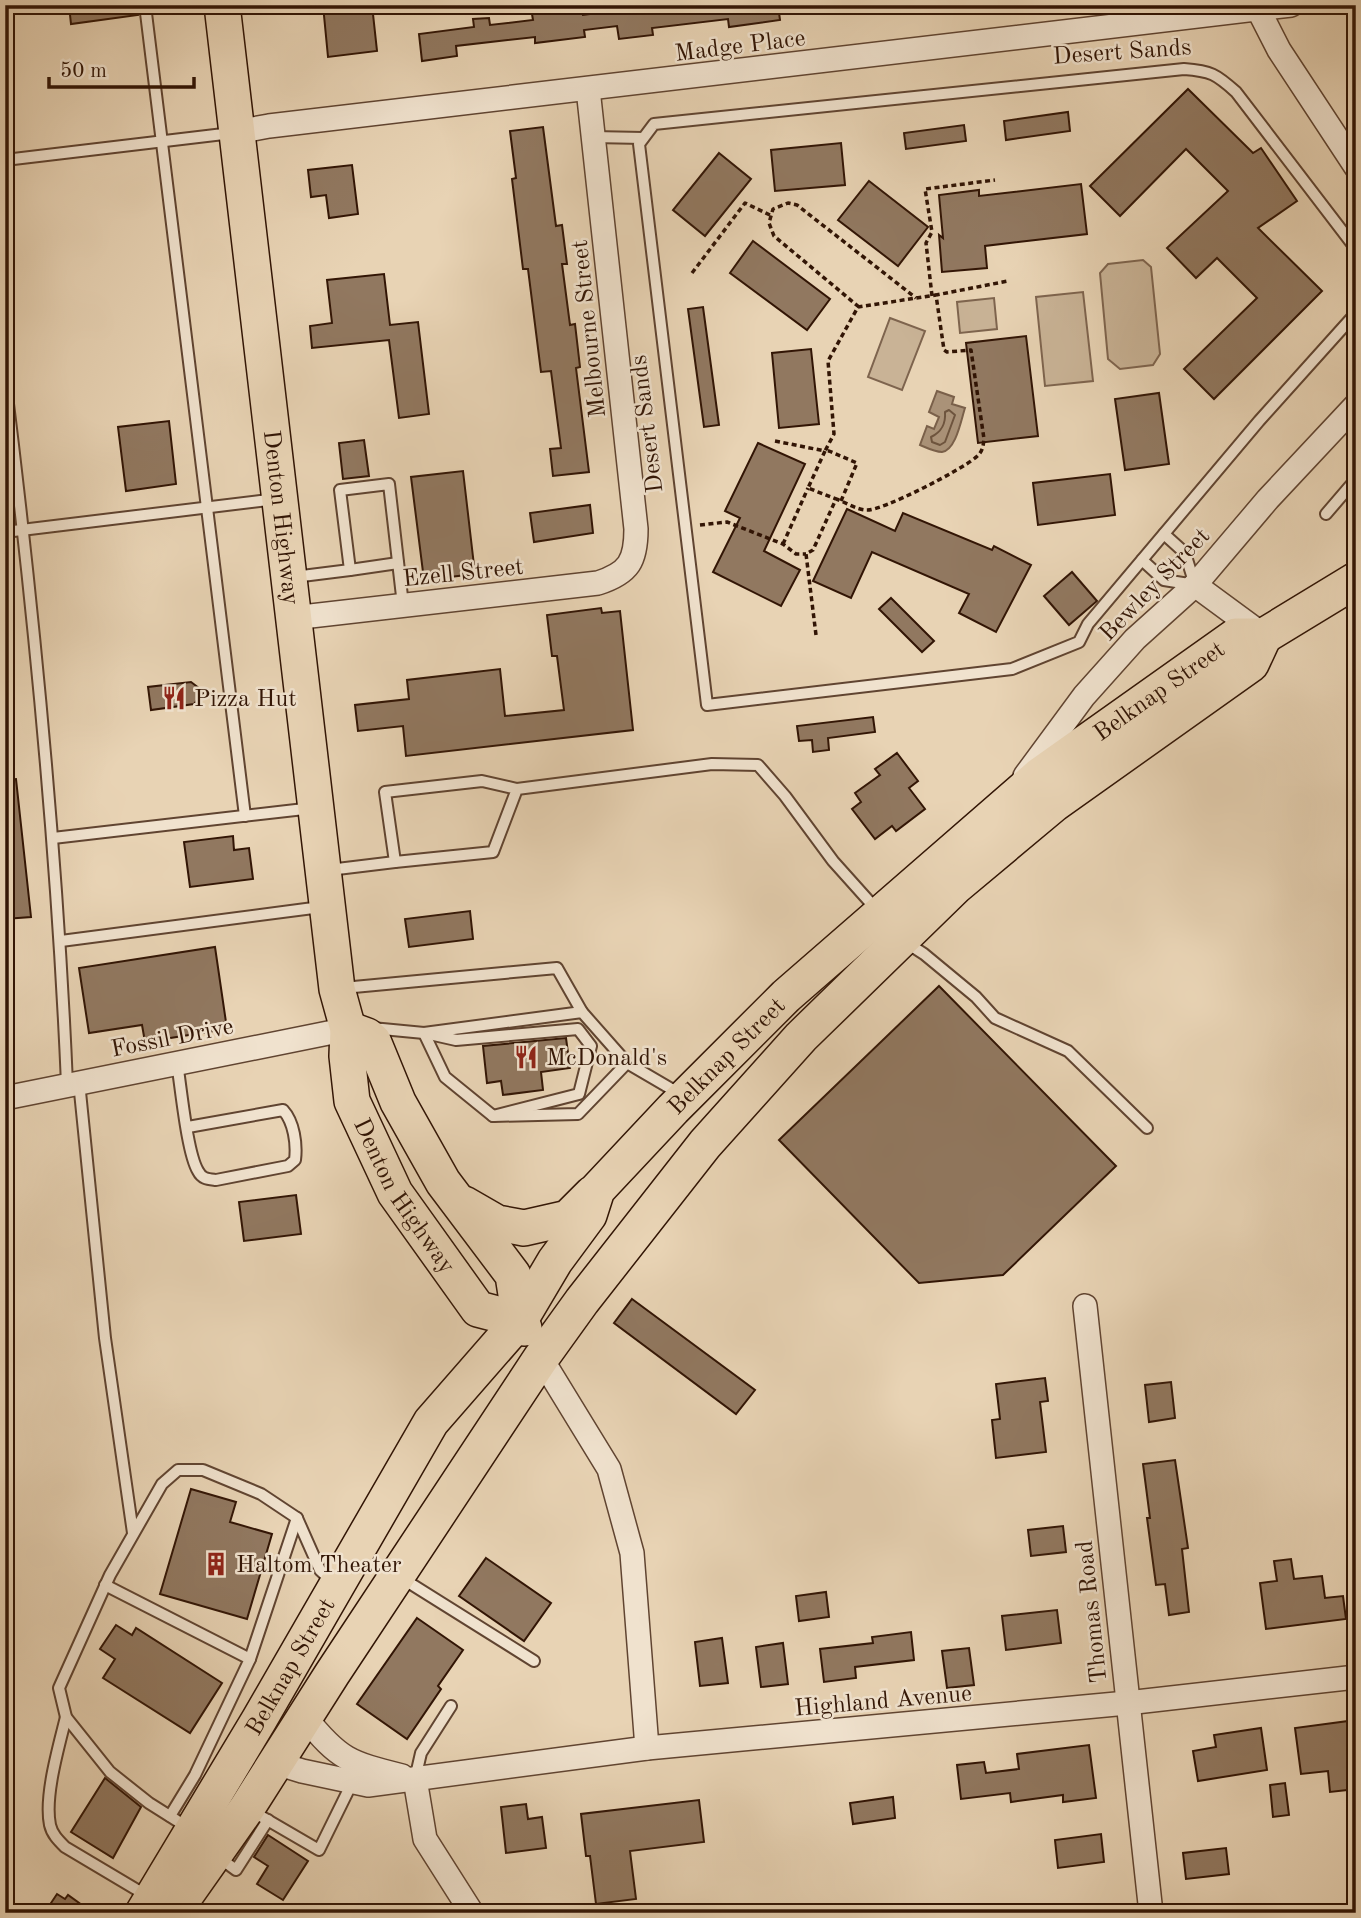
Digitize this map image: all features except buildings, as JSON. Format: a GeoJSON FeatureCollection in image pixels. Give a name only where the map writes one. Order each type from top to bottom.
{"type":"FeatureCollection","features":[{"type":"Feature","properties":{"kind":"main road","name":"Denton Highway"},"geometry":{"type":"LineString","coordinates":[[222,5],[337,989],[348,1029],[346,1056],[352,1101],[394,1193],[478,1309],[520,1320]]}},
{"type":"Feature","properties":{"kind":"main road"},"geometry":{"type":"LineString","coordinates":[[1264,636],[1356,580]]}},
{"type":"Feature","properties":{"kind":"main road","name":"Belknap Street"},"geometry":{"type":"LineString","coordinates":[[156,1908],[192,1834],[431,1422],[520,1320],[555,1261],[589,1215],[597,1190],[786,996],[891,927],[956,887],[1055,804],[1251,664],[1264,636],[1236,636],[1040,775],[1000,809],[891,927],[802,1037],[705,1144],[597,1280],[541,1358],[276,1763],[257,1814],[192,1834]]}},
{"type":"Feature","properties":{"kind":"main road","name":"Denton Highway"},"geometry":{"type":"LineString","coordinates":[[348,1029],[367,1035],[373,1041],[398,1102],[443,1182],[513,1275],[520,1320],[541,1358]]}},
{"type":"Feature","properties":{"kind":"main road"},"geometry":{"type":"LineString","coordinates":[[457,1200],[497,1223],[524,1228],[568,1217],[597,1190]]}},
{"type":"Feature","properties":{"kind":"street","name":"Madge Place"},"geometry":{"type":"LineString","coordinates":[[237,132],[1290,5]]}},
{"type":"Feature","properties":{"kind":"street"},"geometry":{"type":"LineString","coordinates":[[1257,8],[1293,73],[1356,167]]}},
{"type":"Feature","properties":{"kind":"street","name":"Melbourne Street"},"geometry":{"type":"LineString","coordinates":[[588,89],[636,529],[636,547],[631,562]]}},
{"type":"Feature","properties":{"kind":"street","name":"Bewley Street"},"geometry":{"type":"LineString","coordinates":[[1000,809],[1084,696],[1135,639],[1195,585],[1268,499],[1356,405]]}},
{"type":"Feature","properties":{"kind":"street","name":"Ezell Street"},"geometry":{"type":"LineString","coordinates":[[293,618],[598,583],[626,571],[631,562]]}},
{"type":"Feature","properties":{"kind":"street"},"geometry":{"type":"LineString","coordinates":[[1195,585],[1264,636]]}},
{"type":"Feature","properties":{"kind":"street","name":"Fossil Drive"},"geometry":{"type":"LineString","coordinates":[[5,1097],[348,1029]]}},
{"type":"Feature","properties":{"kind":"street","name":"Thomas Road"},"geometry":{"type":"LineString","coordinates":[[1085,1306],[1151,1913]]}},
{"type":"Feature","properties":{"kind":"street"},"geometry":{"type":"LineString","coordinates":[[541,1358],[609,1469],[626,1529],[632,1553],[647,1748]]}},
{"type":"Feature","properties":{"kind":"street","name":"Highland Avenue"},"geometry":{"type":"LineString","coordinates":[[276,1763],[368,1785],[647,1748],[1127,1703],[1356,1676]]}},
{"type":"Feature","properties":{"kind":"street"},"geometry":{"type":"LineString","coordinates":[[305,1717],[331,1748],[343,1757],[368,1768],[415,1779],[425,1839],[472,1913]]}},
{"type":"Feature","properties":{"kind":"lane"},"geometry":{"type":"LineString","coordinates":[[145,5],[245,816]]}},
{"type":"Feature","properties":{"kind":"lane","name":"Desert Sands"},"geometry":{"type":"LineString","coordinates":[[1355,246],[1236,92],[1217,75],[1208,71],[1184,69],[654,124],[639,144],[707,705],[1012,669],[1079,642],[1088,624],[1259,421],[1356,313]]}},
{"type":"Feature","properties":{"kind":"lane"},"geometry":{"type":"LineString","coordinates":[[5,160],[237,132]]}},
{"type":"Feature","properties":{"kind":"lane"},"geometry":{"type":"LineString","coordinates":[[593,137],[643,138]]}},
{"type":"Feature","properties":{"kind":"lane"},"geometry":{"type":"LineString","coordinates":[[5,379],[23,530],[53,838],[73,1083],[133,1534]]}},
{"type":"Feature","properties":{"kind":"lane"},"geometry":{"type":"LineString","coordinates":[[1326,514],[1356,479]]}},
{"type":"Feature","properties":{"kind":"lane"},"geometry":{"type":"LineString","coordinates":[[350,569],[340,490],[389,484],[403,605]]}},
{"type":"Feature","properties":{"kind":"lane"},"geometry":{"type":"LineString","coordinates":[[5,532],[279,499]]}},
{"type":"Feature","properties":{"kind":"lane"},"geometry":{"type":"LineString","coordinates":[[1142,560],[1164,580],[1195,585],[1185,553],[1164,534]]}},
{"type":"Feature","properties":{"kind":"lane"},"geometry":{"type":"LineString","coordinates":[[288,578],[398,563]]}},
{"type":"Feature","properties":{"kind":"lane"},"geometry":{"type":"LineString","coordinates":[[395,862],[385,792],[482,781],[517,789],[712,764],[758,765],[785,796],[833,861],[891,927],[976,997],[995,1018],[1068,1051],[1147,1128]]}},
{"type":"Feature","properties":{"kind":"lane"},"geometry":{"type":"LineString","coordinates":[[323,871],[493,852],[517,789]]}},
{"type":"Feature","properties":{"kind":"lane"},"geometry":{"type":"LineString","coordinates":[[53,838],[316,808]]}},
{"type":"Feature","properties":{"kind":"lane"},"geometry":{"type":"LineString","coordinates":[[61,942],[328,906]]}},
{"type":"Feature","properties":{"kind":"lane"},"geometry":{"type":"LineString","coordinates":[[337,989],[557,968],[582,1012],[627,1063],[685,1098]]}},
{"type":"Feature","properties":{"kind":"lane"},"geometry":{"type":"LineString","coordinates":[[424,1033],[582,1012]]}},
{"type":"Feature","properties":{"kind":"lane"},"geometry":{"type":"LineString","coordinates":[[348,1029],[372,1028],[424,1033],[456,1040],[578,1029],[591,1046],[579,1094],[493,1116]]}},
{"type":"Feature","properties":{"kind":"lane"},"geometry":{"type":"LineString","coordinates":[[424,1033],[445,1077],[493,1116],[578,1114],[627,1063]]}},
{"type":"Feature","properties":{"kind":"lane"},"geometry":{"type":"LineString","coordinates":[[177,1063],[192,1157],[198,1172],[205,1179],[216,1180],[288,1166],[295,1160],[296,1150],[289,1118],[283,1110],[188,1127]]}},
{"type":"Feature","properties":{"kind":"lane"},"geometry":{"type":"LineString","coordinates":[[192,1834],[110,1772],[66,1717],[59,1688],[105,1585],[162,1484],[178,1470],[203,1470],[261,1494],[297,1518],[320,1570],[337,1586]]}},
{"type":"Feature","properties":{"kind":"lane"},"geometry":{"type":"LineString","coordinates":[[192,1834],[195,1775],[250,1659],[297,1518]]}},
{"type":"Feature","properties":{"kind":"lane"},"geometry":{"type":"LineString","coordinates":[[397,1576],[534,1661]]}},
{"type":"Feature","properties":{"kind":"lane"},"geometry":{"type":"LineString","coordinates":[[105,1585],[250,1659]]}},
{"type":"Feature","properties":{"kind":"lane"},"geometry":{"type":"LineString","coordinates":[[415,1779],[421,1753],[451,1706]]}},
{"type":"Feature","properties":{"kind":"lane"},"geometry":{"type":"LineString","coordinates":[[66,1717],[56,1755],[49,1811],[50,1827],[65,1847],[156,1908]]}},
{"type":"Feature","properties":{"kind":"lane"},"geometry":{"type":"LineString","coordinates":[[257,1814],[319,1850],[352,1783]]}},
{"type":"Feature","properties":{"kind":"path"},"geometry":{"type":"LineString","coordinates":[[808,488],[865,510],[911,496],[919,489],[949,476],[976,458],[982,450],[984,439],[971,350],[944,350],[926,243],[932,232],[925,189],[995,180]]}},
{"type":"Feature","properties":{"kind":"path"},"geometry":{"type":"LineString","coordinates":[[692,273],[745,204],[770,215]]}},
{"type":"Feature","properties":{"kind":"path"},"geometry":{"type":"LineString","coordinates":[[916,298],[797,205],[781,205],[773,209],[769,228],[774,236],[859,307],[916,298],[934,295],[1008,281]]}},
{"type":"Feature","properties":{"kind":"path"},"geometry":{"type":"LineString","coordinates":[[783,544],[834,434],[828,362],[859,307]]}},
{"type":"Feature","properties":{"kind":"path"},"geometry":{"type":"LineString","coordinates":[[775,441],[830,450],[857,463],[841,501]]}},
{"type":"Feature","properties":{"kind":"path"},"geometry":{"type":"LineString","coordinates":[[684,526],[727,522],[783,544],[796,554],[806,554],[813,550],[836,499]]}},
{"type":"Feature","properties":{"kind":"path"},"geometry":{"type":"LineString","coordinates":[[806,554],[816,635]]}},
{"type":"Feature","properties":{"kind":"shaded area"},"geometry":{"type":"Polygon","coordinates":[[[1143,260],[1151,267],[1160,354],[1153,365],[1120,369],[1108,359],[1100,273],[1108,264],[1143,260]]]}},
{"type":"Feature","properties":{"kind":"shaded area"},"geometry":{"type":"Polygon","coordinates":[[[1083,292],[1093,381],[1045,386],[1036,297],[1083,292]]]}},
{"type":"Feature","properties":{"kind":"shaded area"},"geometry":{"type":"Polygon","coordinates":[[[994,298],[997,329],[960,333],[957,302],[994,298]]]}},
{"type":"Feature","properties":{"kind":"shaded area"},"geometry":{"type":"Polygon","coordinates":[[[890,318],[925,331],[902,390],[868,377],[890,318]]]}},
{"type":"Feature","properties":{"kind":"water"},"geometry":{"type":"Polygon","coordinates":[[[937,391],[954,397],[952,404],[965,408],[951,446],[942,452],[920,445],[927,426],[934,429],[939,417],[929,412],[937,391]]]}},
{"type":"Feature","properties":{"kind":"place","name":"Pizza Hut"},"geometry":{"type":"Point","coordinates":[174,698]}},
{"type":"Feature","properties":{"kind":"place","name":"McDonald's"},"geometry":{"type":"Point","coordinates":[526,1057]}},
{"type":"Feature","properties":{"kind":"place","name":"Haltom Theater"},"geometry":{"type":"Point","coordinates":[216,1564]}}]}
